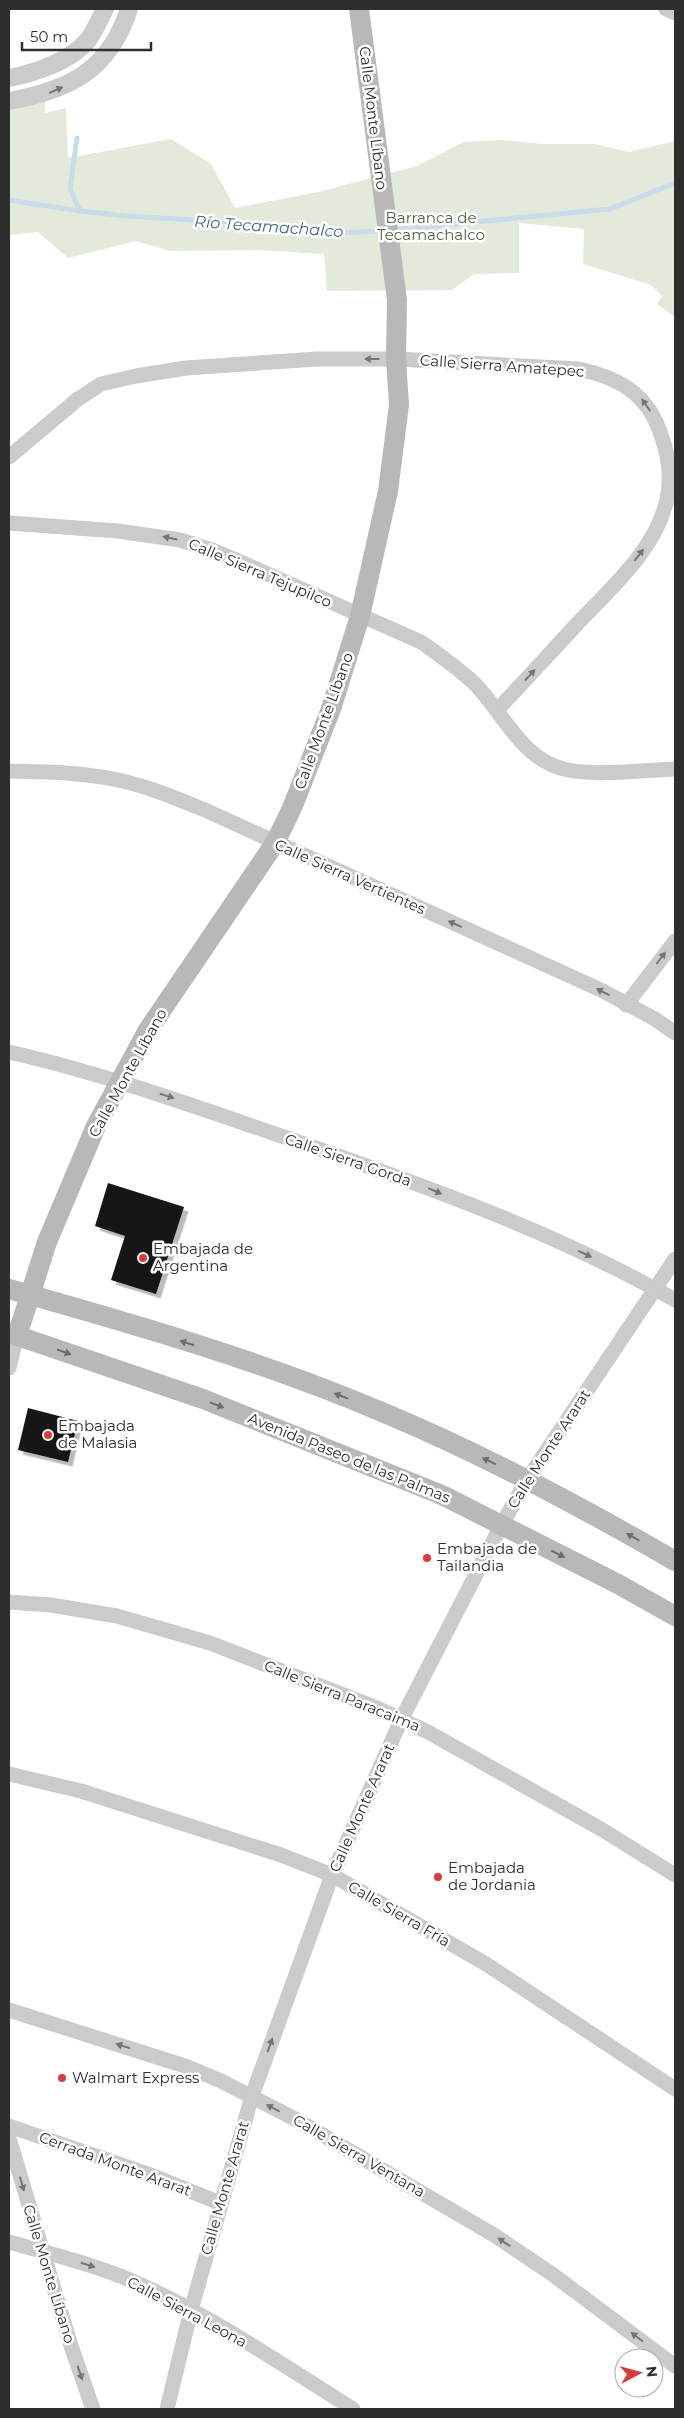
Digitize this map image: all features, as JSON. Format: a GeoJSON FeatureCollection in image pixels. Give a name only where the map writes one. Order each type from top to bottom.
{"type":"FeatureCollection","features":[{"type":"Feature","properties":{"kind":"main road","name":"Calle Monte Líbano"},"geometry":{"type":"LineString","coordinates":[[13,1334],[88,1144],[120,1081],[153,1022],[275,843],[292,808],[331,709],[360,616],[388,491],[396,442],[399,405],[396,359],[397,300],[359,9]]}},
{"type":"Feature","properties":{"kind":"main road"},"geometry":{"type":"LineString","coordinates":[[9,1289],[228,1356],[315,1386],[382,1412],[527,1480],[675,1561]]}},
{"type":"Feature","properties":{"kind":"main road","name":"Avenida Paseo de las Palmas"},"geometry":{"type":"LineString","coordinates":[[13,1334],[203,1399],[442,1496],[618,1584],[675,1616]]}},
{"type":"Feature","properties":{"kind":"street"},"geometry":{"type":"LineString","coordinates":[[9,78],[26,75],[58,62],[88,40],[105,9]]}},
{"type":"Feature","properties":{"kind":"street"},"geometry":{"type":"LineString","coordinates":[[9,101],[44,95],[78,80],[104,58],[124,27],[129,9]]}},
{"type":"Feature","properties":{"kind":"street"},"geometry":{"type":"LineString","coordinates":[[666,9],[675,13]]}},
{"type":"Feature","properties":{"kind":"street","name":"Calle Sierra Amatepec"},"geometry":{"type":"LineString","coordinates":[[9,457],[78,398],[100,384],[186,368],[317,359],[396,359],[578,369],[601,374],[626,385],[643,400],[656,421],[664,444],[669,470],[668,499],[659,526],[642,552],[497,710]]}},
{"type":"Feature","properties":{"kind":"street","name":"Calle Sierra Tejupilco"},"geometry":{"type":"LineString","coordinates":[[9,523],[118,531],[180,540],[245,564],[420,642],[448,661],[475,684],[497,710]]}},
{"type":"Feature","properties":{"kind":"street"},"geometry":{"type":"LineString","coordinates":[[497,710],[528,751],[548,764],[569,770],[675,769]]}},
{"type":"Feature","properties":{"kind":"street","name":"Calle Sierra Vertientes"},"geometry":{"type":"LineString","coordinates":[[9,771],[75,774],[114,779],[161,792],[205,810],[603,991],[654,1019],[675,1033]]}},
{"type":"Feature","properties":{"kind":"street"},"geometry":{"type":"LineString","coordinates":[[626,1005],[675,941]]}},
{"type":"Feature","properties":{"kind":"street","name":"Calle Sierra Gorda"},"geometry":{"type":"LineString","coordinates":[[9,1052],[120,1081],[408,1180],[579,1251],[675,1300]]}},
{"type":"Feature","properties":{"kind":"street","name":"Calle Monte Ararat"},"geometry":{"type":"LineString","coordinates":[[167,2409],[190,2310],[252,2096],[332,1875],[402,1718],[501,1526],[527,1480],[675,1259]]}},
{"type":"Feature","properties":{"kind":"street","name":"Calle Monte Líbano"},"geometry":{"type":"LineString","coordinates":[[9,1368],[13,1334]]}},
{"type":"Feature","properties":{"kind":"street","name":"Calle Sierra Paracaima"},"geometry":{"type":"LineString","coordinates":[[9,1602],[51,1604],[117,1616],[210,1643],[402,1718],[601,1829],[675,1875]]}},
{"type":"Feature","properties":{"kind":"street","name":"Calle Sierra Fría"},"geometry":{"type":"LineString","coordinates":[[9,1774],[81,1791],[288,1858],[332,1875],[486,1964],[675,2088]]}},
{"type":"Feature","properties":{"kind":"street","name":"Calle Sierra Ventana"},"geometry":{"type":"LineString","coordinates":[[9,2010],[185,2066],[252,2096],[363,2157],[494,2235],[552,2274],[675,2366]]}},
{"type":"Feature","properties":{"kind":"street","name":"Cerrada Monte Ararat"},"geometry":{"type":"LineString","coordinates":[[9,2126],[139,2170],[220,2203]]}},
{"type":"Feature","properties":{"kind":"street","name":"Calle Monte Líbano"},"geometry":{"type":"LineString","coordinates":[[9,2138],[42,2251],[93,2409]]}},
{"type":"Feature","properties":{"kind":"street","name":"Calle Sierra Leona"},"geometry":{"type":"LineString","coordinates":[[9,2242],[109,2272],[146,2287],[256,2348],[353,2409]]}},
{"type":"Feature","properties":{"kind":"green space","name":"Barranca de Tecamachalco"},"geometry":{"type":"Polygon","coordinates":[[[45,101],[45,113],[66,108],[68,158],[171,139],[211,164],[235,208],[318,192],[417,166],[464,142],[502,140],[543,144],[595,144],[629,152],[675,141],[675,317],[657,304],[662,296],[651,285],[583,264],[584,229],[519,223],[519,273],[474,274],[452,290],[327,291],[324,254],[259,250],[170,251],[136,241],[68,258],[38,232],[9,235],[9,108],[45,101]]]}},
{"type":"Feature","properties":{"kind":"building","name":"Embajada de Argentina"},"geometry":{"type":"Polygon","coordinates":[[[108,1183],[184,1207],[156,1294],[111,1280],[125,1236],[95,1226],[108,1183]]]}},
{"type":"Feature","properties":{"kind":"building","name":"Embajada de Malasia"},"geometry":{"type":"Polygon","coordinates":[[[28,1408],[78,1421],[68,1462],[18,1450],[28,1408]]]}},
{"type":"Feature","properties":{"kind":"waterway"},"geometry":{"type":"LineString","coordinates":[[77,138],[70,189],[80,211]]}},
{"type":"Feature","properties":{"kind":"waterway","name":"Río Tecamachalco"},"geometry":{"type":"LineString","coordinates":[[392,230],[610,209],[675,183]]}},
{"type":"Feature","properties":{"kind":"waterway","name":"Río Tecamachalco"},"geometry":{"type":"LineString","coordinates":[[9,200],[80,211],[126,216],[227,222],[265,229],[337,233],[384,231]]}},
{"type":"Feature","properties":{"kind":"place","name":"Embajada de Argentina"},"geometry":{"type":"Point","coordinates":[143,1258]}},
{"type":"Feature","properties":{"kind":"place","name":"Embajada de Malasia"},"geometry":{"type":"Point","coordinates":[48,1435]}},
{"type":"Feature","properties":{"kind":"place","name":"Embajada de Tailandia"},"geometry":{"type":"Point","coordinates":[427,1558]}},
{"type":"Feature","properties":{"kind":"place","name":"Embajada de Jordania"},"geometry":{"type":"Point","coordinates":[438,1877]}},
{"type":"Feature","properties":{"kind":"place","name":"Walmart Express"},"geometry":{"type":"Point","coordinates":[62,2078]}}]}
